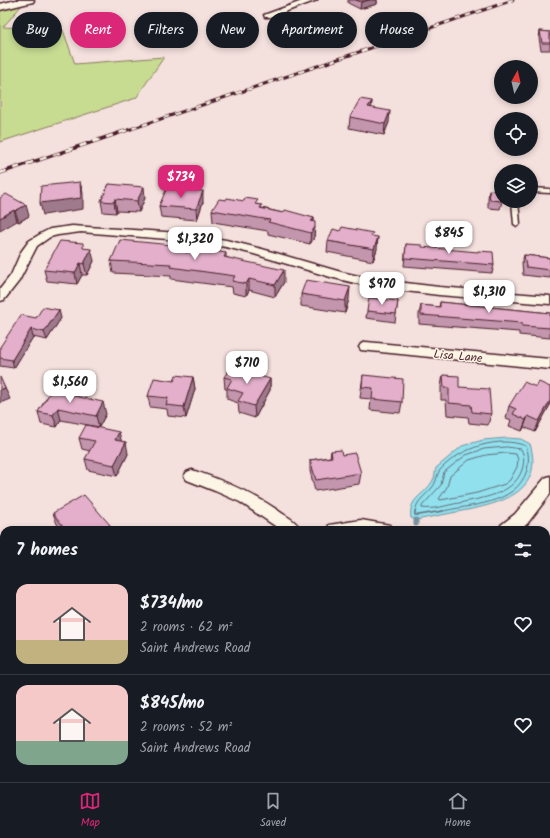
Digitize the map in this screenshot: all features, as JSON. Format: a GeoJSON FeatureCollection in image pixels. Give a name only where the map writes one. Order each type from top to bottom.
{"type":"FeatureCollection","features":[{"type":"Feature","properties":{"kind":"main road"},"geometry":{"type":"LineString","coordinates":[[0,7],[29,0]]}},
{"type":"Feature","properties":{"kind":"street"},"geometry":{"type":"LineString","coordinates":[[277,12],[313,0]]}},
{"type":"Feature","properties":{"kind":"street"},"geometry":{"type":"LineString","coordinates":[[0,297],[17,275],[26,251],[30,246],[53,232],[74,229],[216,241],[242,247],[322,272],[373,283],[550,300]]}},
{"type":"Feature","properties":{"kind":"street","name":"Lisa Lane"},"geometry":{"type":"LineString","coordinates":[[366,347],[550,364]]}},
{"type":"Feature","properties":{"kind":"street"},"geometry":{"type":"LineString","coordinates":[[192,476],[228,488],[254,501],[288,526]]}},
{"type":"Feature","properties":{"kind":"street"},"geometry":{"type":"LineString","coordinates":[[512,526],[521,519],[550,482]]}},
{"type":"Feature","properties":{"kind":"lane"},"geometry":{"type":"LineString","coordinates":[[538,190],[550,191]]}},
{"type":"Feature","properties":{"kind":"lane"},"geometry":{"type":"LineString","coordinates":[[516,208],[517,224]]}},
{"type":"Feature","properties":{"kind":"green space"},"geometry":{"type":"Polygon","coordinates":[[[22,5],[16,12],[12,12],[12,17],[3,27],[12,27],[12,48],[62,48],[63,30],[75,64],[164,57],[136,98],[0,142],[0,11],[22,5]]]}},
{"type":"Feature","properties":{"kind":"water"},"geometry":{"type":"Polygon","coordinates":[[[507,438],[521,439],[530,444],[533,461],[531,474],[525,485],[516,493],[504,500],[476,508],[416,520],[411,518],[412,505],[434,479],[436,468],[462,446],[483,440],[507,438]]]}},
{"type":"Feature","properties":{"kind":"building"},"geometry":{"type":"Polygon","coordinates":[[[356,0],[369,0],[361,2],[356,0]]]}},
{"type":"Feature","properties":{"kind":"building"},"geometry":{"type":"Polygon","coordinates":[[[540,31],[550,32],[550,43],[542,43],[540,31]]]}},
{"type":"Feature","properties":{"kind":"building"},"geometry":{"type":"Polygon","coordinates":[[[360,99],[372,101],[368,107],[390,111],[385,124],[350,117],[360,99]]]}},
{"type":"Feature","properties":{"kind":"building"},"geometry":{"type":"Polygon","coordinates":[[[80,182],[81,198],[40,203],[41,186],[80,182]]]}},
{"type":"Feature","properties":{"kind":"building"},"geometry":{"type":"Polygon","coordinates":[[[109,184],[144,187],[137,201],[115,199],[114,202],[101,201],[109,184]]]}},
{"type":"Feature","properties":{"kind":"building"},"geometry":{"type":"Polygon","coordinates":[[[167,188],[203,191],[196,209],[159,206],[167,188]]]}},
{"type":"Feature","properties":{"kind":"building"},"geometry":{"type":"Polygon","coordinates":[[[489,190],[494,190],[494,200],[490,200],[489,190]]]}},
{"type":"Feature","properties":{"kind":"building"},"geometry":{"type":"Polygon","coordinates":[[[6,194],[26,205],[0,218],[0,198],[6,194]]]}},
{"type":"Feature","properties":{"kind":"building"},"geometry":{"type":"Polygon","coordinates":[[[227,198],[244,201],[245,198],[258,200],[255,204],[262,205],[260,208],[283,213],[285,210],[314,218],[311,221],[315,222],[315,227],[311,233],[268,222],[270,220],[212,210],[219,199],[226,200],[227,198]]]}},
{"type":"Feature","properties":{"kind":"building"},"geometry":{"type":"Polygon","coordinates":[[[342,227],[373,233],[371,236],[378,237],[374,249],[328,241],[333,229],[340,231],[342,227]]]}},
{"type":"Feature","properties":{"kind":"building"},"geometry":{"type":"Polygon","coordinates":[[[120,240],[183,246],[181,250],[187,253],[191,247],[226,253],[224,257],[284,270],[275,285],[249,279],[246,284],[232,281],[235,276],[170,267],[171,264],[111,261],[120,240]]]}},
{"type":"Feature","properties":{"kind":"building"},"geometry":{"type":"Polygon","coordinates":[[[60,241],[83,243],[83,248],[91,249],[84,264],[80,263],[75,273],[44,270],[60,241]]]}},
{"type":"Feature","properties":{"kind":"building"},"geometry":{"type":"Polygon","coordinates":[[[406,244],[422,245],[422,247],[493,252],[494,265],[405,258],[406,244]]]}},
{"type":"Feature","properties":{"kind":"building"},"geometry":{"type":"Polygon","coordinates":[[[524,255],[550,258],[550,270],[526,267],[524,255]]]}},
{"type":"Feature","properties":{"kind":"building"},"geometry":{"type":"Polygon","coordinates":[[[306,280],[350,287],[345,301],[301,294],[306,280]]]}},
{"type":"Feature","properties":{"kind":"building"},"geometry":{"type":"Polygon","coordinates":[[[369,298],[398,301],[396,314],[367,311],[369,298]]]}},
{"type":"Feature","properties":{"kind":"building"},"geometry":{"type":"Polygon","coordinates":[[[440,302],[550,313],[550,328],[522,326],[522,323],[421,315],[421,305],[440,307],[440,302]]]}},
{"type":"Feature","properties":{"kind":"building"},"geometry":{"type":"Polygon","coordinates":[[[43,307],[59,310],[44,332],[31,329],[12,360],[0,358],[0,347],[21,315],[36,318],[43,307]]]}},
{"type":"Feature","properties":{"kind":"building"},"geometry":{"type":"Polygon","coordinates":[[[231,367],[270,379],[254,406],[238,401],[243,393],[227,388],[232,379],[224,377],[231,367]]]}},
{"type":"Feature","properties":{"kind":"building"},"geometry":{"type":"Polygon","coordinates":[[[176,375],[193,377],[184,407],[166,405],[168,398],[148,396],[154,378],[174,381],[176,375]]]}},
{"type":"Feature","properties":{"kind":"building"},"geometry":{"type":"Polygon","coordinates":[[[363,375],[403,379],[402,402],[372,399],[373,388],[362,387],[363,375]]]}},
{"type":"Feature","properties":{"kind":"building"},"geometry":{"type":"Polygon","coordinates":[[[443,375],[459,376],[459,387],[489,389],[491,414],[472,412],[471,405],[449,403],[449,388],[444,388],[443,375]]]}},
{"type":"Feature","properties":{"kind":"building"},"geometry":{"type":"Polygon","coordinates":[[[0,377],[5,388],[0,390],[0,377]]]}},
{"type":"Feature","properties":{"kind":"building"},"geometry":{"type":"Polygon","coordinates":[[[524,382],[536,387],[539,382],[550,387],[550,401],[539,421],[528,416],[526,420],[513,414],[516,409],[509,406],[524,382]]]}},
{"type":"Feature","properties":{"kind":"building"},"geometry":{"type":"Polygon","coordinates":[[[51,391],[103,402],[96,416],[58,408],[53,415],[38,412],[51,391]]]}},
{"type":"Feature","properties":{"kind":"building"},"geometry":{"type":"Polygon","coordinates":[[[86,425],[119,432],[115,440],[126,442],[114,465],[85,459],[95,441],[79,438],[86,425]]]}},
{"type":"Feature","properties":{"kind":"building"},"geometry":{"type":"Polygon","coordinates":[[[341,450],[342,455],[355,453],[361,473],[316,480],[310,460],[332,457],[331,451],[341,450]]]}},
{"type":"Feature","properties":{"kind":"building"},"geometry":{"type":"Polygon","coordinates":[[[84,495],[110,525],[63,526],[53,513],[84,495]]]}},
{"type":"Feature","properties":{"kind":"railway"},"geometry":{"type":"LineString","coordinates":[[122,132],[513,0]]}},
{"type":"Feature","properties":{"kind":"railway"},"geometry":{"type":"LineString","coordinates":[[0,173],[125,131]]}}]}
